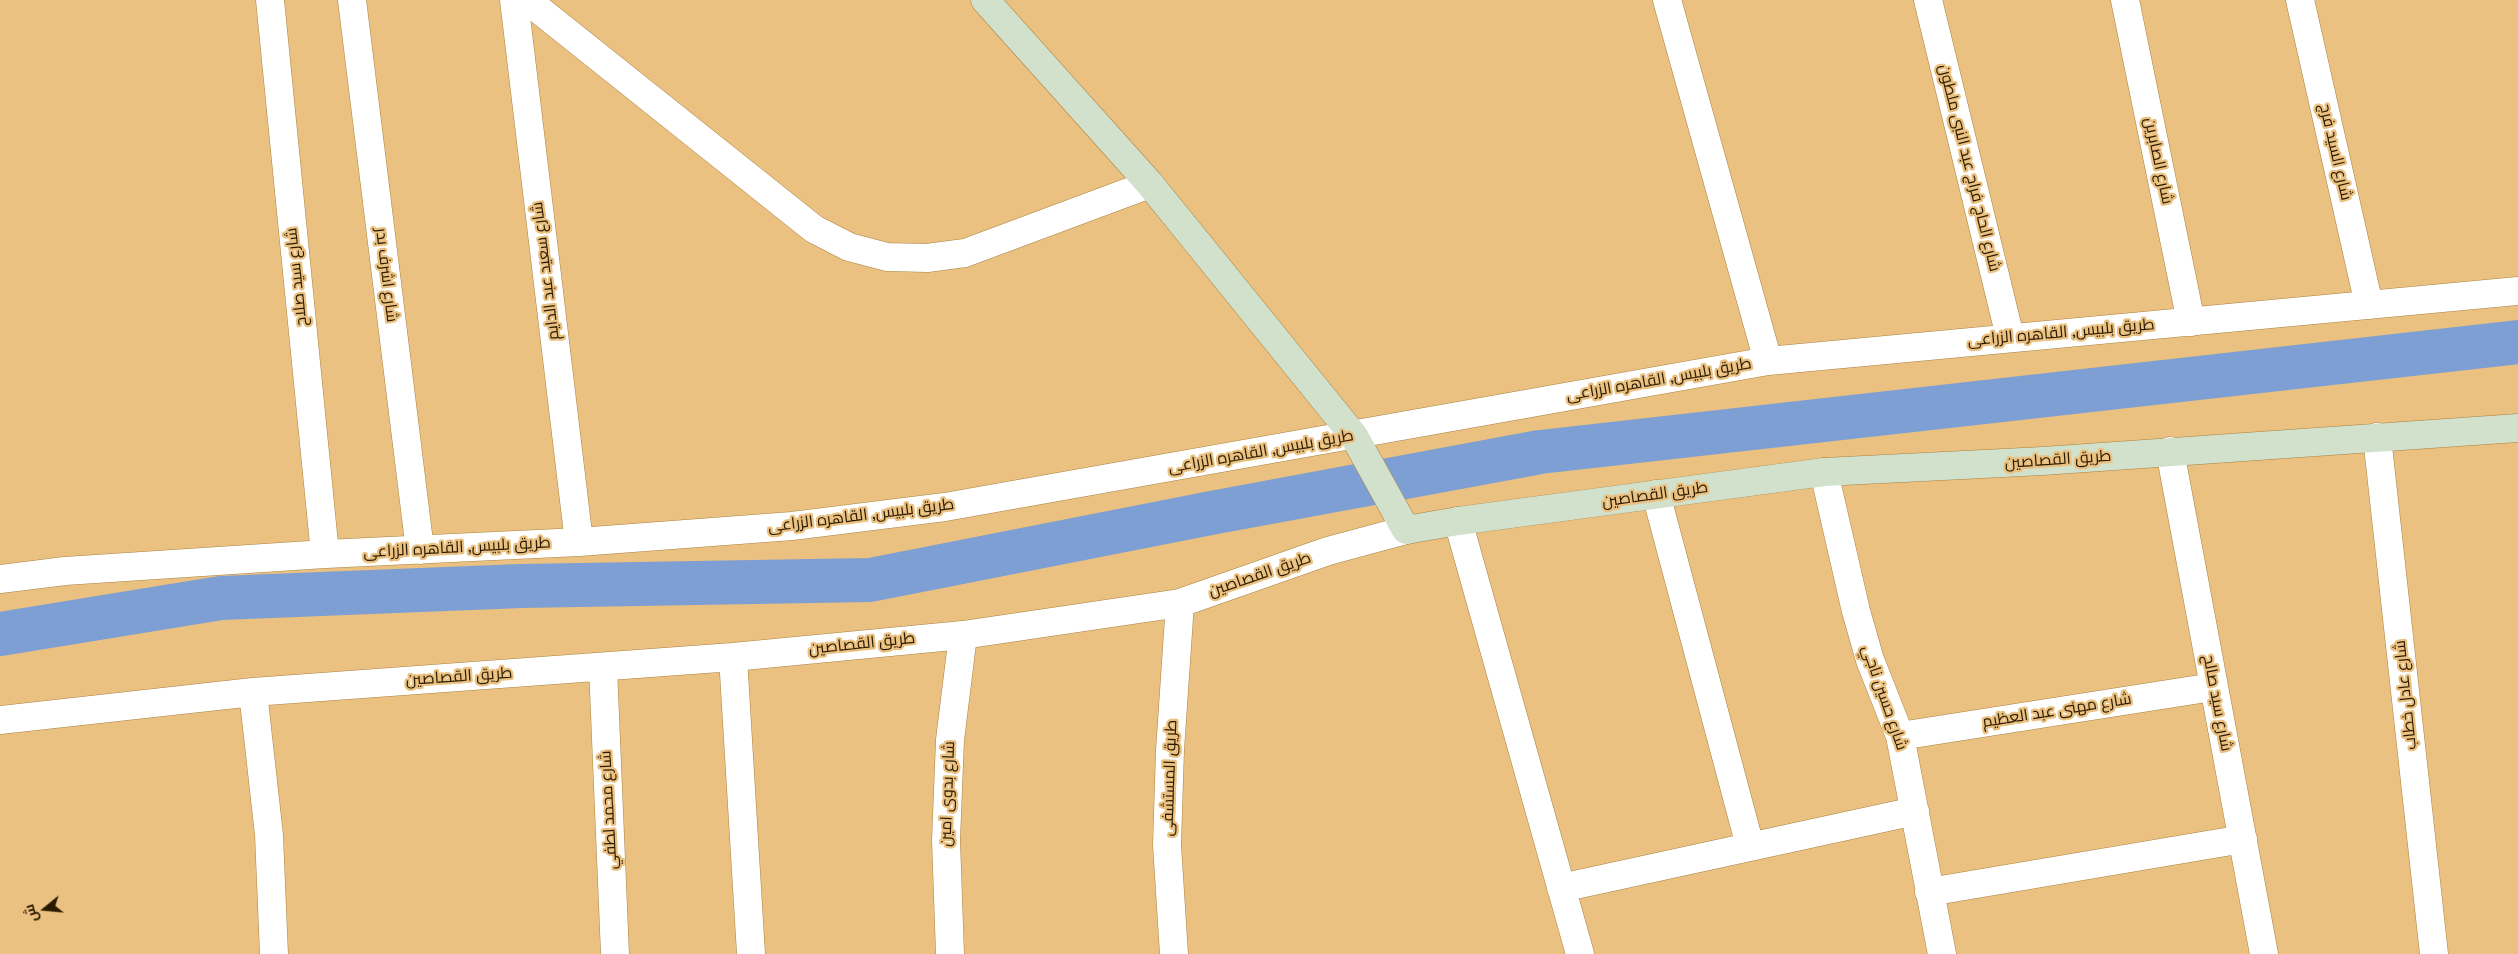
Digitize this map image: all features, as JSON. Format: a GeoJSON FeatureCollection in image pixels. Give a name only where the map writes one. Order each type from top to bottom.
{"type":"FeatureCollection","features":[{"type":"Feature","properties":{"kind":"street","name":"شارع سيد صلاح"},"geometry":{"type":"LineString","coordinates":[[270,0],[325,554]]}},
{"type":"Feature","properties":{"kind":"street","name":"شارع اشرف بدر"},"geometry":{"type":"LineString","coordinates":[[352,0],[420,550]]}},
{"type":"Feature","properties":{"kind":"street","name":"شارع سعيد عبد الدايم"},"geometry":{"type":"LineString","coordinates":[[514,0],[579,542]]}},
{"type":"Feature","properties":{"kind":"street"},"geometry":{"type":"LineString","coordinates":[[527,0],[814,229],[849,247],[887,256],[926,258],[965,253],[1150,184]]}},
{"type":"Feature","properties":{"kind":"street"},"geometry":{"type":"LineString","coordinates":[[985,0],[1150,184],[1359,446],[1401,522]]}},
{"type":"Feature","properties":{"kind":"street"},"geometry":{"type":"LineString","coordinates":[[1667,0],[1768,361]]}},
{"type":"Feature","properties":{"kind":"street","name":"شارع الحاج فراج عبد النبى ملطون"},"geometry":{"type":"LineString","coordinates":[[1928,0],[2010,337]]}},
{"type":"Feature","properties":{"kind":"street","name":"شارع الصابرين"},"geometry":{"type":"LineString","coordinates":[[2125,0],[2191,322]]}},
{"type":"Feature","properties":{"kind":"street","name":"شارع السيد فرج"},"geometry":{"type":"LineString","coordinates":[[2300,0],[2369,305]]}},
{"type":"Feature","properties":{"kind":"street","name":"طريق بلبيس, القاهره الزراعى"},"geometry":{"type":"LineString","coordinates":[[0,579],[65,571],[325,554],[579,542],[792,526],[945,507],[1359,446],[1768,361],[2010,337],[2518,292]]}},
{"type":"Feature","properties":{"kind":"street","name":"طريق القصاصين"},"geometry":{"type":"LineString","coordinates":[[0,720],[253,692],[733,657],[963,634],[1180,603],[1328,551],[1401,522],[1458,521],[1575,507],[1656,494],[1824,472],[2043,461],[2377,436],[2518,428]]}},
{"type":"Feature","properties":{"kind":"street","name":"شارع عادل خطاب"},"geometry":{"type":"LineString","coordinates":[[2377,436],[2434,954]]}},
{"type":"Feature","properties":{"kind":"street","name":"شارع سيد صالح"},"geometry":{"type":"LineString","coordinates":[[2170,451],[2264,954]]}},
{"type":"Feature","properties":{"kind":"street","name":"شارع حسين ناجي"},"geometry":{"type":"LineString","coordinates":[[1824,472],[1858,619],[1870,660],[1900,736],[1942,954]]}},
{"type":"Feature","properties":{"kind":"street"},"geometry":{"type":"LineString","coordinates":[[1656,494],[1750,846]]}},
{"type":"Feature","properties":{"kind":"street"},"geometry":{"type":"LineString","coordinates":[[1458,521],[1580,954]]}},
{"type":"Feature","properties":{"kind":"street","name":"طريق المستشفى"},"geometry":{"type":"LineString","coordinates":[[1174,954],[1167,845],[1170,750],[1180,603]]}},
{"type":"Feature","properties":{"kind":"street","name":"شارع بدوى امين"},"geometry":{"type":"LineString","coordinates":[[950,954],[946,840],[950,740],[963,634]]}},
{"type":"Feature","properties":{"kind":"street"},"geometry":{"type":"LineString","coordinates":[[733,657],[751,954]]}},
{"type":"Feature","properties":{"kind":"street","name":"شارع محمد لطفي"},"geometry":{"type":"LineString","coordinates":[[603,667],[615,954]]}},
{"type":"Feature","properties":{"kind":"street","name":"شارع مهنى عبد العظيم"},"geometry":{"type":"LineString","coordinates":[[1900,736],[2213,687]]}},
{"type":"Feature","properties":{"kind":"street"},"geometry":{"type":"LineString","coordinates":[[253,692],[269,835],[274,954]]}},
{"type":"Feature","properties":{"kind":"street"},"geometry":{"type":"LineString","coordinates":[[1561,888],[1915,811]]}},
{"type":"Feature","properties":{"kind":"street"},"geometry":{"type":"LineString","coordinates":[[1929,892],[2243,839]]}},
{"type":"Feature","properties":{"kind":"waterway"},"geometry":{"type":"LineString","coordinates":[[0,634],[221,598],[521,586],[870,580],[1211,513],[1540,452],[2518,342]]}}]}
